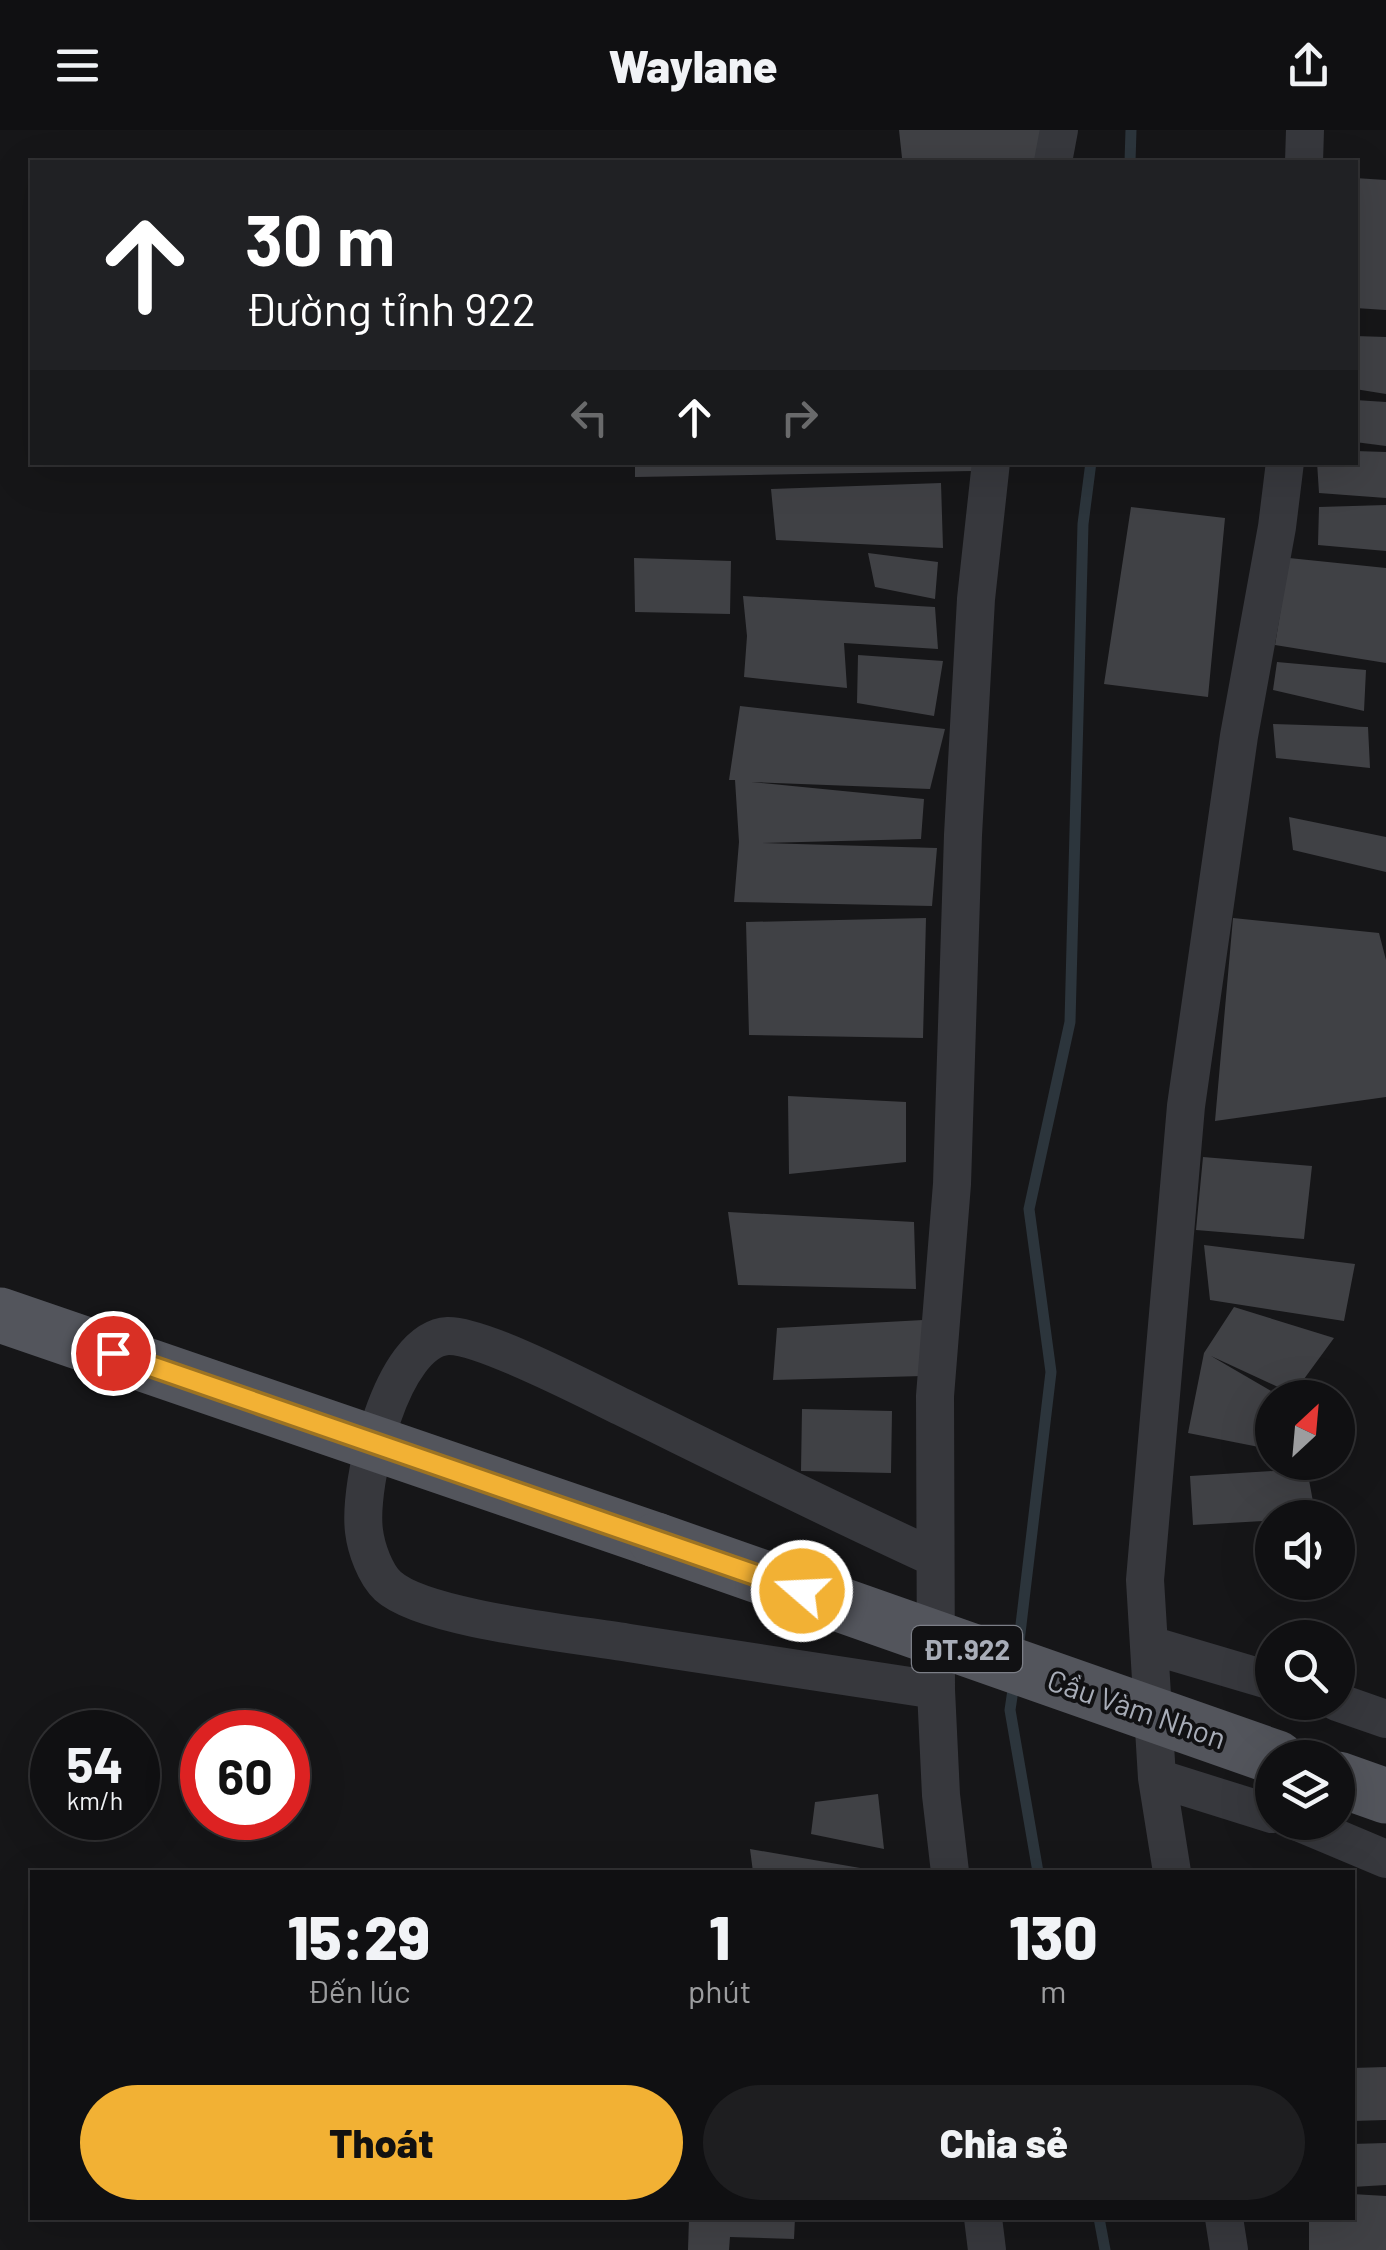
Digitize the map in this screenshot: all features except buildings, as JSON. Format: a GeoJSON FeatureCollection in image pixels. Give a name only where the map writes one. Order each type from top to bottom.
{"type":"FeatureCollection","features":[{"type":"Feature","properties":{"kind":"main road","name":"ĐT.922"},"geometry":{"type":"LineString","coordinates":[[0,1314],[376,1443]]}},
{"type":"Feature","properties":{"kind":"main road","name":"Cầu Vàm Nhon"},"geometry":{"type":"LineString","coordinates":[[376,1443],[1255,1750]]}},
{"type":"Feature","properties":{"kind":"main road"},"geometry":{"type":"LineString","coordinates":[[1355,1784],[1386,1796]]}},
{"type":"Feature","properties":{"kind":"street"},"geometry":{"type":"LineString","coordinates":[[1053,160],[1059,130]]}},
{"type":"Feature","properties":{"kind":"street"},"geometry":{"type":"LineString","coordinates":[[1304,160],[1305,130]]}},
{"type":"Feature","properties":{"kind":"street"},"geometry":{"type":"LineString","coordinates":[[950,1870],[941,1795],[936,1690],[934,1396],[952,1184],[963,835],[976,599],[991,465]]}},
{"type":"Feature","properties":{"kind":"street"},"geometry":{"type":"LineString","coordinates":[[1172,1870],[1157,1778],[1145,1580],[1186,1106],[1239,736],[1278,527],[1285,465]]}},
{"type":"Feature","properties":{"kind":"street"},"geometry":{"type":"LineString","coordinates":[[935,1558],[556,1374],[451,1336],[428,1340],[402,1370],[376,1443],[364,1530],[372,1560],[387,1585],[454,1613],[936,1690]]}},
{"type":"Feature","properties":{"kind":"street"},"geometry":{"type":"LineString","coordinates":[[1150,1646],[1255,1676]]}},
{"type":"Feature","properties":{"kind":"street"},"geometry":{"type":"LineString","coordinates":[[1355,1708],[1386,1719]]}},
{"type":"Feature","properties":{"kind":"street"},"geometry":{"type":"LineString","coordinates":[[1157,1778],[1255,1809]]}},
{"type":"Feature","properties":{"kind":"street"},"geometry":{"type":"LineString","coordinates":[[1341,1840],[1386,1859]]}},
{"type":"Feature","properties":{"kind":"street"},"geometry":{"type":"LineString","coordinates":[[984,2220],[987,2250]]}},
{"type":"Feature","properties":{"kind":"street"},"geometry":{"type":"LineString","coordinates":[[1224,2220],[1229,2250]]}},
{"type":"Feature","properties":{"kind":"waterway"},"geometry":{"type":"LineString","coordinates":[[1130,160],[1131,130]]}},
{"type":"Feature","properties":{"kind":"waterway"},"geometry":{"type":"LineString","coordinates":[[1018,1650],[1051,1372],[1029,1209],[1070,1022],[1083,524],[1091,465]]}},
{"type":"Feature","properties":{"kind":"waterway"},"geometry":{"type":"LineString","coordinates":[[1014,1683],[1010,1710],[1038,1870]]}},
{"type":"Feature","properties":{"kind":"waterway"},"geometry":{"type":"LineString","coordinates":[[1099,2220],[1105,2250]]}},
{"type":"Feature","properties":{"kind":"route"},"geometry":{"type":"LineString","coordinates":[[113,1353],[802,1591]]}}]}
